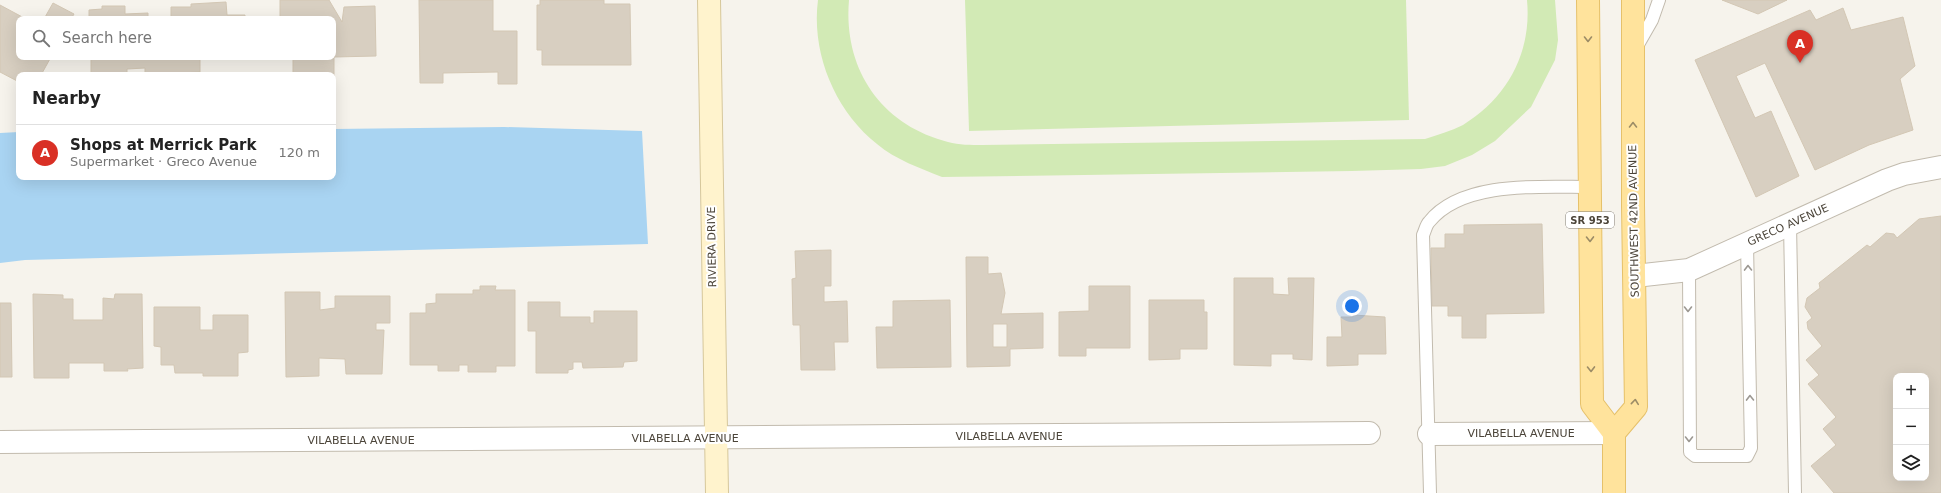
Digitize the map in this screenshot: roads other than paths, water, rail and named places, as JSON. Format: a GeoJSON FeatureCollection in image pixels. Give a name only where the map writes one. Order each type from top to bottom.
{"type":"FeatureCollection","features":[{"type":"Feature","properties":{"kind":"main road","name":"SR 953"},"geometry":{"type":"LineString","coordinates":[[1588,0],[1592,404],[1614,433]]}},
{"type":"Feature","properties":{"kind":"main road","name":"SOUTHWEST 42ND AVENUE"},"geometry":{"type":"LineString","coordinates":[[1614,433],[1636,407],[1632,54],[1633,0]]}},
{"type":"Feature","properties":{"kind":"main road"},"geometry":{"type":"LineString","coordinates":[[1614,433],[1614,493]]}},
{"type":"Feature","properties":{"kind":"street","name":"RIVIERA DRIVE"},"geometry":{"type":"LineString","coordinates":[[709,0],[717,493]]}},
{"type":"Feature","properties":{"kind":"street","name":"GRECO AVENUE"},"geometry":{"type":"LineString","coordinates":[[1634,276],[1689,270],[1886,180],[1904,174],[1941,167]]}},
{"type":"Feature","properties":{"kind":"street","name":"VILABELLA AVENUE"},"geometry":{"type":"LineString","coordinates":[[1429,434],[1614,433]]}},
{"type":"Feature","properties":{"kind":"street","name":"VILABELLA AVENUE"},"geometry":{"type":"LineString","coordinates":[[0,442],[1369,434]]}},
{"type":"Feature","properties":{"kind":"lane"},"geometry":{"type":"LineString","coordinates":[[1632,54],[1652,20],[1659,0]]}},
{"type":"Feature","properties":{"kind":"lane"},"geometry":{"type":"LineString","coordinates":[[1430,493],[1423,236],[1429,222],[1444,208],[1461,199],[1487,192],[1535,186],[1590,187]]}},
{"type":"Feature","properties":{"kind":"lane"},"geometry":{"type":"LineString","coordinates":[[1790,224],[1795,493]]}},
{"type":"Feature","properties":{"kind":"lane"},"geometry":{"type":"LineString","coordinates":[[1689,270],[1690,452],[1695,456],[1747,456],[1751,448],[1747,244]]}},
{"type":"Feature","properties":{"kind":"water"},"geometry":{"type":"Polygon","coordinates":[[[504,127],[642,131],[648,244],[25,260],[0,263],[0,133],[16,132],[16,180],[336,180],[336,129],[504,127]]]}},
{"type":"Feature","properties":{"kind":"place","name":"Shops at Merrick Park"},"geometry":{"type":"Point","coordinates":[1800,63]}}]}
